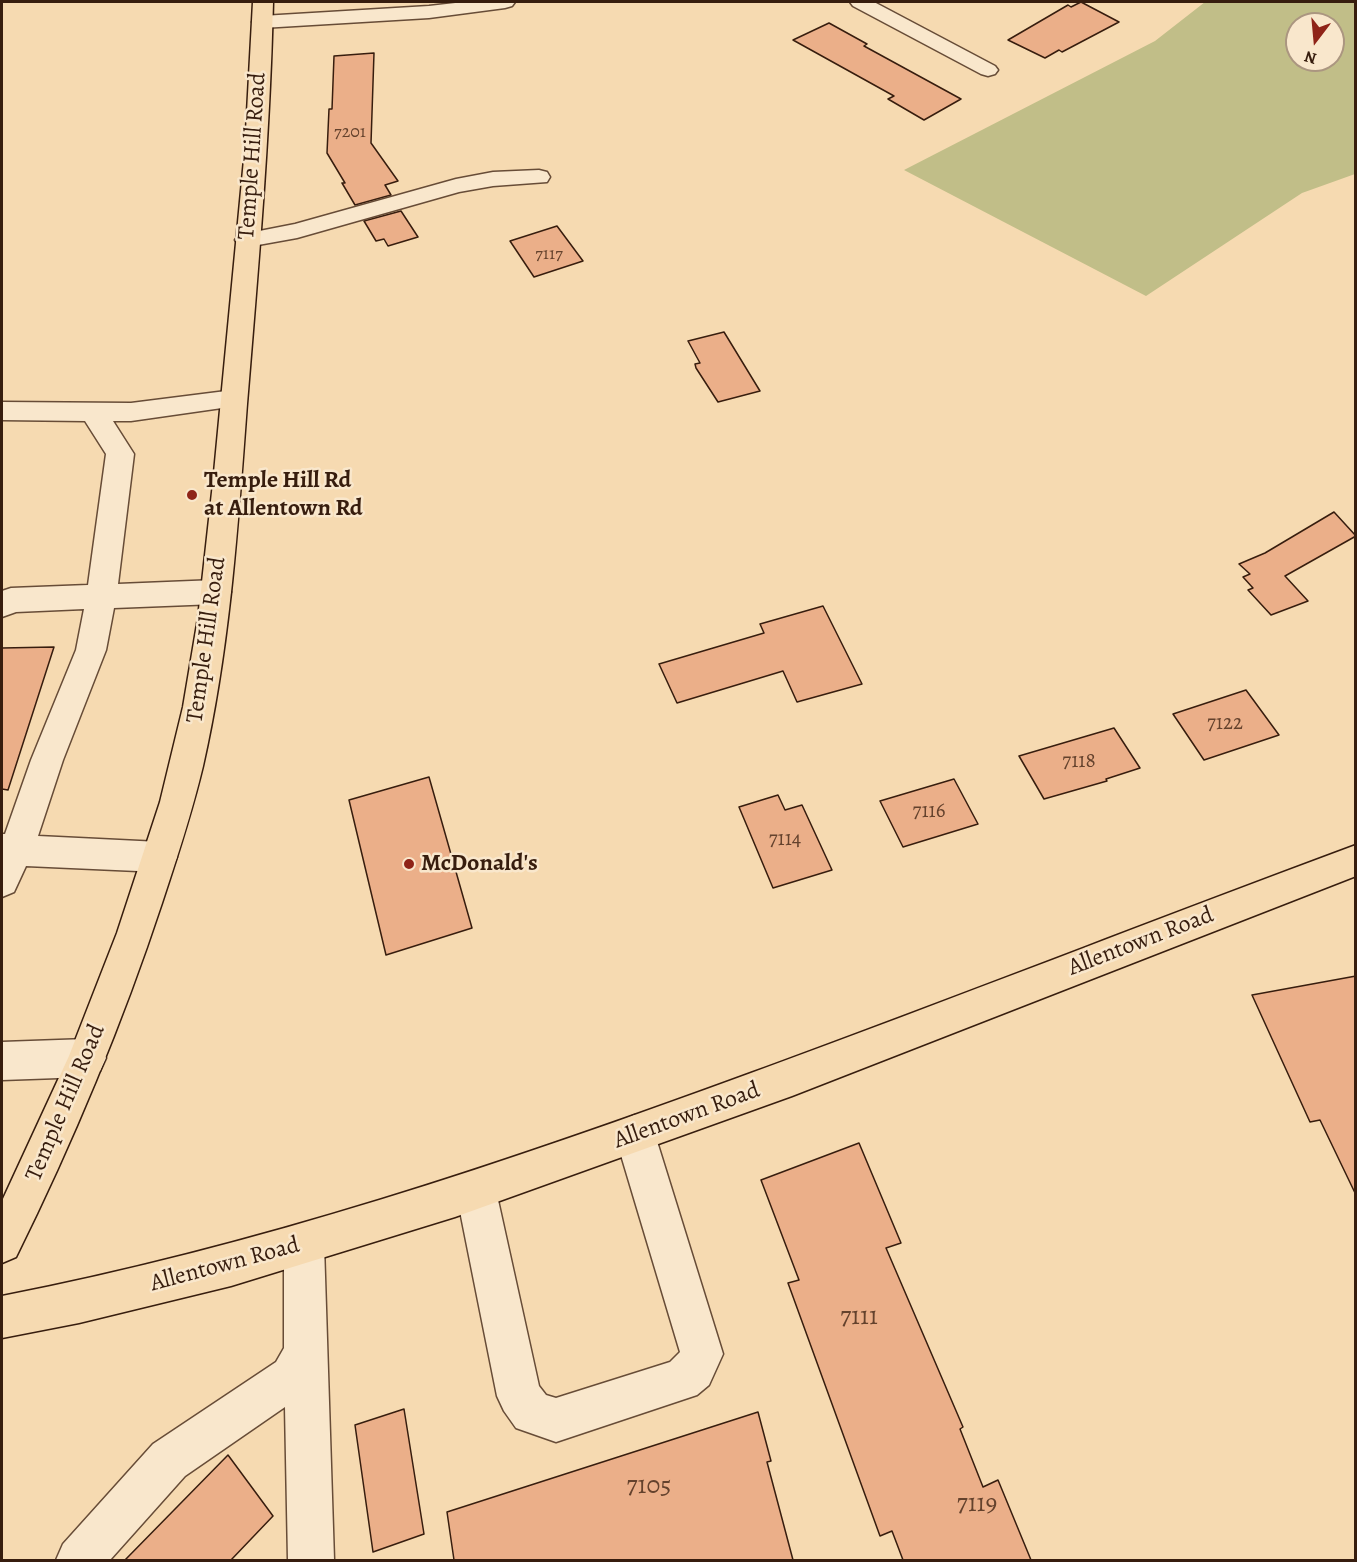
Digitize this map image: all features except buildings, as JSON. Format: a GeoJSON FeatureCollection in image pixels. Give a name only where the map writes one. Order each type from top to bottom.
{"type":"FeatureCollection","features":[{"type":"Feature","properties":{"kind":"main road","name":"Temple Hill Road"},"geometry":{"type":"LineString","coordinates":[[2,1243],[42,1164],[125,965],[160,857],[190,753],[210,644],[216,592],[247,240],[262,12]]}},
{"type":"Feature","properties":{"kind":"main road","name":"Allentown Road"},"geometry":{"type":"LineString","coordinates":[[2,1317],[82,1302],[304,1245],[476,1191],[694,1115],[1356,860]]}},
{"type":"Feature","properties":{"kind":"street"},"geometry":{"type":"LineString","coordinates":[[262,12],[429,12],[506,2]]}},
{"type":"Feature","properties":{"kind":"street"},"geometry":{"type":"LineString","coordinates":[[860,2],[988,70]]}},
{"type":"Feature","properties":{"kind":"street"},"geometry":{"type":"LineString","coordinates":[[247,240],[297,231],[456,186],[493,179],[539,177]]}},
{"type":"Feature","properties":{"kind":"street"},"geometry":{"type":"LineString","coordinates":[[2,411],[131,412],[234,399]]}},
{"type":"Feature","properties":{"kind":"street"},"geometry":{"type":"LineString","coordinates":[[2,881],[9,850],[91,650],[101,596],[120,454],[93,411]]}},
{"type":"Feature","properties":{"kind":"street"},"geometry":{"type":"LineString","coordinates":[[2,605],[10,600],[216,592]]}},
{"type":"Feature","properties":{"kind":"street"},"geometry":{"type":"LineString","coordinates":[[9,850],[160,857]]}},
{"type":"Feature","properties":{"kind":"street"},"geometry":{"type":"LineString","coordinates":[[2,1061],[87,1058]]}},
{"type":"Feature","properties":{"kind":"street"},"geometry":{"type":"LineString","coordinates":[[476,1191],[519,1396],[532,1412],[556,1420],[682,1380],[694,1370],[702,1354],[635,1135]]}},
{"type":"Feature","properties":{"kind":"street"},"geometry":{"type":"LineString","coordinates":[[304,1245],[311,1560]]}},
{"type":"Feature","properties":{"kind":"street"},"geometry":{"type":"LineString","coordinates":[[79,1560],[169,1460],[291,1377],[305,1353]]}},
{"type":"Feature","properties":{"kind":"shaded area"},"geometry":{"type":"Polygon","coordinates":[[[1205,2],[1355,2],[1355,174],[1302,193],[1146,296],[904,170],[1155,41],[1205,2]]]}},
{"type":"Feature","properties":{"kind":"place","name":"Temple Hill Rd at Allentown Rd"},"geometry":{"type":"Point","coordinates":[192,495]}},
{"type":"Feature","properties":{"kind":"place","name":"McDonald's"},"geometry":{"type":"Point","coordinates":[409,864]}}]}
